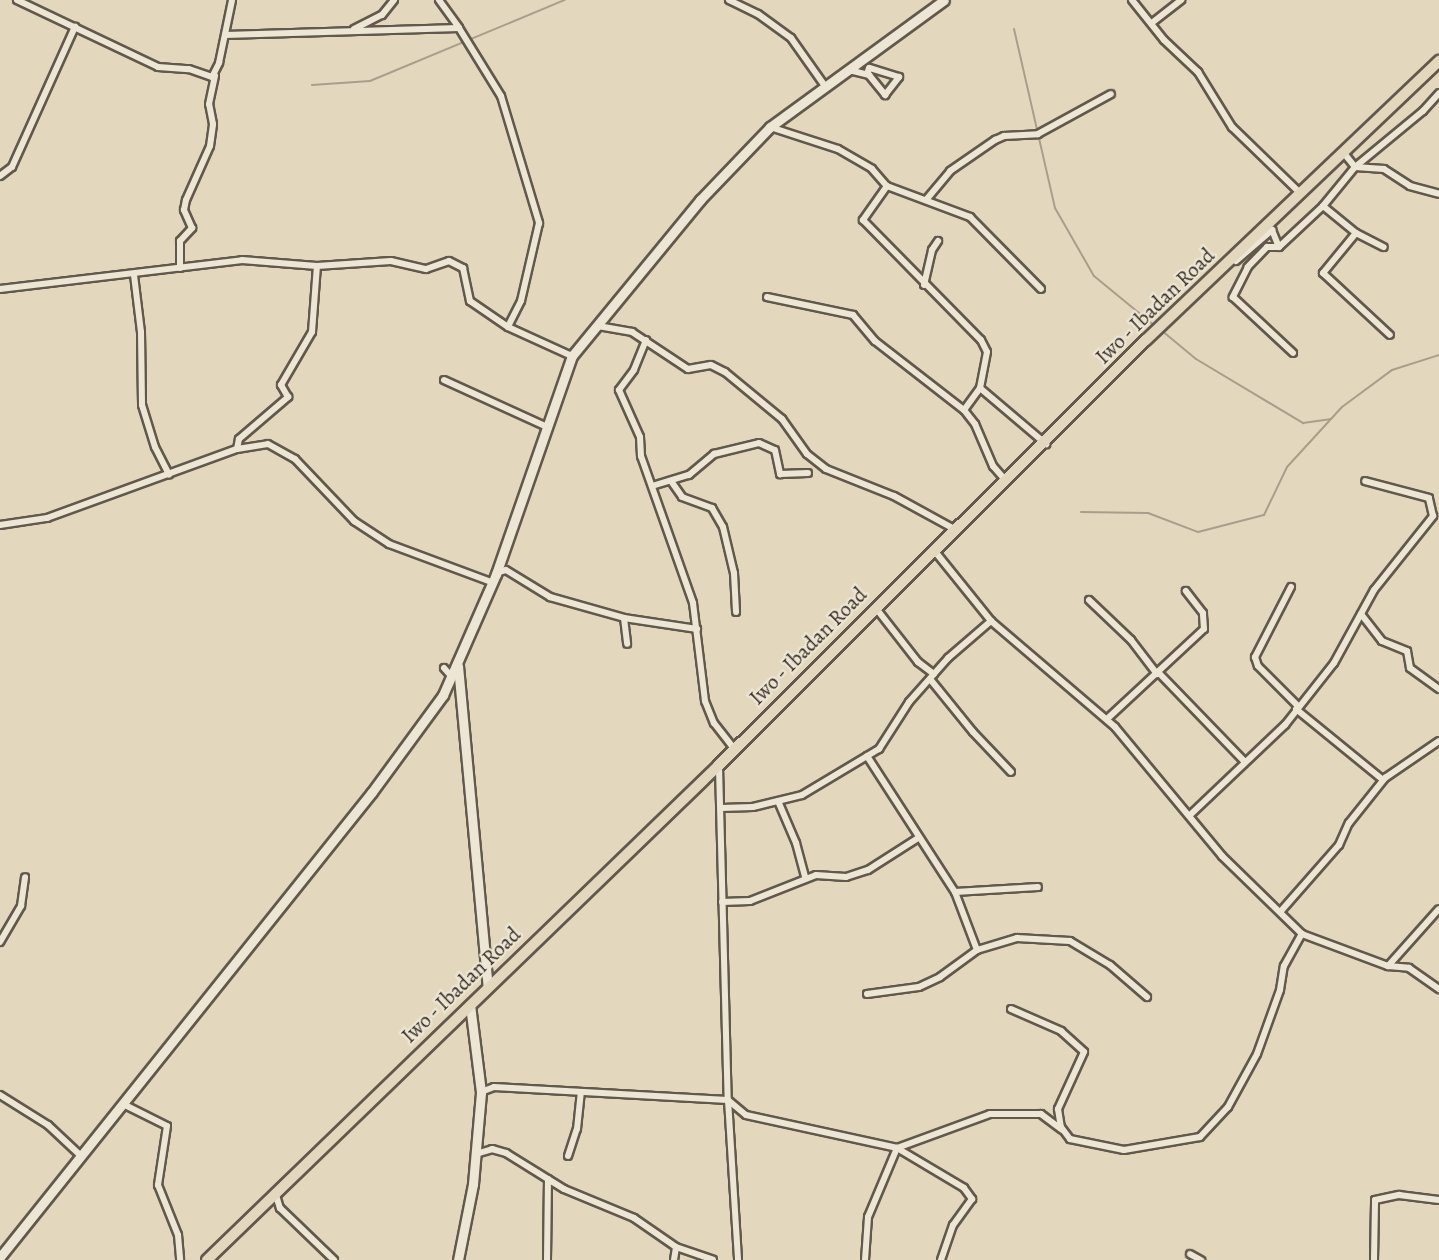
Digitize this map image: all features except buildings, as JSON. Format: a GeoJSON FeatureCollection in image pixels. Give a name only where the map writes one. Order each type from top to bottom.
{"type":"FeatureCollection","features":[{"type":"Feature","properties":{"kind":"main road","name":"Iwo - Ibadan Road"},"geometry":{"type":"LineString","coordinates":[[207,1260],[274,1192],[719,765],[734,747],[933,549],[957,531],[1005,480],[1046,444],[1146,340],[1439,61]]}},
{"type":"Feature","properties":{"kind":"street"},"geometry":{"type":"LineString","coordinates":[[17,0],[158,67],[215,76]]}},
{"type":"Feature","properties":{"kind":"street"},"geometry":{"type":"LineString","coordinates":[[180,268],[180,241],[192,228],[191,220],[184,210],[186,200],[210,146],[213,124],[209,104],[232,0]]}},
{"type":"Feature","properties":{"kind":"street"},"geometry":{"type":"LineString","coordinates":[[354,30],[382,15],[394,0]]}},
{"type":"Feature","properties":{"kind":"street"},"geometry":{"type":"LineString","coordinates":[[439,0],[467,38],[501,96],[539,223],[521,301],[508,327]]}},
{"type":"Feature","properties":{"kind":"street"},"geometry":{"type":"LineString","coordinates":[[729,0],[758,14],[791,38],[825,86]]}},
{"type":"Feature","properties":{"kind":"street"},"geometry":{"type":"LineString","coordinates":[[0,1257],[372,792],[452,677],[493,578],[544,426],[572,356],[700,200],[770,127],[944,0]]}},
{"type":"Feature","properties":{"kind":"street"},"geometry":{"type":"LineString","coordinates":[[1132,0],[1153,22],[1164,40],[1198,72],[1232,127],[1300,193]]}},
{"type":"Feature","properties":{"kind":"street"},"geometry":{"type":"LineString","coordinates":[[1153,22],[1181,0]]}},
{"type":"Feature","properties":{"kind":"street"},"geometry":{"type":"LineString","coordinates":[[0,176],[12,167],[75,27]]}},
{"type":"Feature","properties":{"kind":"street"},"geometry":{"type":"LineString","coordinates":[[225,35],[459,28]]}},
{"type":"Feature","properties":{"kind":"street"},"geometry":{"type":"LineString","coordinates":[[849,70],[867,74],[885,95],[899,77],[869,68],[867,74]]}},
{"type":"Feature","properties":{"kind":"street"},"geometry":{"type":"LineString","coordinates":[[1293,353],[1233,297],[1248,267],[1267,247],[1279,248],[1323,206],[1355,167],[1423,111],[1439,93]]}},
{"type":"Feature","properties":{"kind":"street"},"geometry":{"type":"LineString","coordinates":[[926,200],[950,171],[995,140],[1004,136],[1038,134],[1111,94]]}},
{"type":"Feature","properties":{"kind":"street"},"geometry":{"type":"LineString","coordinates":[[770,127],[838,149],[872,169],[887,186],[970,217],[1041,289]]}},
{"type":"Feature","properties":{"kind":"street"},"geometry":{"type":"LineString","coordinates":[[1343,152],[1355,167],[1384,169],[1410,186],[1439,194]]}},
{"type":"Feature","properties":{"kind":"street"},"geometry":{"type":"LineString","coordinates":[[887,186],[863,220],[985,347],[980,388],[964,411]]}},
{"type":"Feature","properties":{"kind":"street"},"geometry":{"type":"LineString","coordinates":[[1323,206],[1356,233],[1384,248]]}},
{"type":"Feature","properties":{"kind":"street"},"geometry":{"type":"LineString","coordinates":[[1170,318],[1272,230],[1279,248]]}},
{"type":"Feature","properties":{"kind":"street"},"geometry":{"type":"LineString","coordinates":[[1356,233],[1323,273],[1390,335]]}},
{"type":"Feature","properties":{"kind":"street"},"geometry":{"type":"LineString","coordinates":[[924,285],[932,250],[938,241]]}},
{"type":"Feature","properties":{"kind":"street"},"geometry":{"type":"LineString","coordinates":[[0,289],[242,260],[317,266],[391,261],[426,269],[449,261],[463,268],[470,301],[508,327],[572,356]]}},
{"type":"Feature","properties":{"kind":"street"},"geometry":{"type":"LineString","coordinates":[[237,449],[239,439],[288,397],[280,385],[312,332],[317,266]]}},
{"type":"Feature","properties":{"kind":"street"},"geometry":{"type":"LineString","coordinates":[[134,274],[141,332],[142,405],[154,447],[169,476]]}},
{"type":"Feature","properties":{"kind":"street"},"geometry":{"type":"LineString","coordinates":[[767,297],[853,315],[875,341],[964,411],[975,424],[993,465],[1005,480]]}},
{"type":"Feature","properties":{"kind":"street"},"geometry":{"type":"LineString","coordinates":[[598,326],[613,326],[646,340],[688,369],[711,365],[724,372],[782,419],[807,454],[826,469],[894,496],[957,531]]}},
{"type":"Feature","properties":{"kind":"street"},"geometry":{"type":"LineString","coordinates":[[646,340],[634,370],[619,390],[640,437],[641,456],[693,603],[705,701],[714,723],[734,747]]}},
{"type":"Feature","properties":{"kind":"street"},"geometry":{"type":"LineString","coordinates":[[444,380],[544,426]]}},
{"type":"Feature","properties":{"kind":"street"},"geometry":{"type":"LineString","coordinates":[[980,388],[1046,444]]}},
{"type":"Feature","properties":{"kind":"street"},"geometry":{"type":"LineString","coordinates":[[652,486],[688,475],[714,454],[759,443],[775,450],[780,474],[808,473]]}},
{"type":"Feature","properties":{"kind":"street"},"geometry":{"type":"LineString","coordinates":[[0,525],[47,518],[169,476],[237,449],[268,444],[283,451],[309,471],[354,521],[389,544],[493,578],[506,570],[550,597],[624,618],[697,629]]}},
{"type":"Feature","properties":{"kind":"street"},"geometry":{"type":"LineString","coordinates":[[1190,815],[1245,762],[1297,707],[1334,663],[1374,590],[1433,512],[1429,498],[1365,481]]}},
{"type":"Feature","properties":{"kind":"street"},"geometry":{"type":"LineString","coordinates":[[671,482],[682,497],[712,508],[723,527],[734,573],[736,612]]}},
{"type":"Feature","properties":{"kind":"street"},"geometry":{"type":"LineString","coordinates":[[933,549],[991,621],[1107,719],[1190,815],[1222,856],[1281,911],[1302,934],[1388,966],[1409,968],[1439,989]]}},
{"type":"Feature","properties":{"kind":"street"},"geometry":{"type":"LineString","coordinates":[[1291,586],[1255,657],[1258,666],[1297,707],[1383,780]]}},
{"type":"Feature","properties":{"kind":"street"},"geometry":{"type":"LineString","coordinates":[[1107,719],[1204,629],[1203,614],[1186,591]]}},
{"type":"Feature","properties":{"kind":"street"},"geometry":{"type":"LineString","coordinates":[[1089,600],[1131,640],[1157,673],[1245,762]]}},
{"type":"Feature","properties":{"kind":"street"},"geometry":{"type":"LineString","coordinates":[[875,607],[918,662],[1011,772]]}},
{"type":"Feature","properties":{"kind":"street"},"geometry":{"type":"LineString","coordinates":[[1361,614],[1382,641],[1407,651],[1410,668],[1439,689]]}},
{"type":"Feature","properties":{"kind":"street"},"geometry":{"type":"LineString","coordinates":[[624,618],[627,644]]}},
{"type":"Feature","properties":{"kind":"street"},"geometry":{"type":"LineString","coordinates":[[721,808],[778,801],[802,795],[879,749],[909,702],[932,676],[991,621]]}},
{"type":"Feature","properties":{"kind":"street"},"geometry":{"type":"LineString","coordinates":[[458,666],[488,988]]}},
{"type":"Feature","properties":{"kind":"street"},"geometry":{"type":"LineString","coordinates":[[444,668],[452,677]]}},
{"type":"Feature","properties":{"kind":"street"},"geometry":{"type":"LineString","coordinates":[[1281,911],[1338,845],[1348,823],[1383,780],[1439,741]]}},
{"type":"Feature","properties":{"kind":"street"},"geometry":{"type":"LineString","coordinates":[[867,756],[955,892],[977,950]]}},
{"type":"Feature","properties":{"kind":"street"},"geometry":{"type":"LineString","coordinates":[[719,765],[722,902],[728,993],[728,1100],[738,1260]]}},
{"type":"Feature","properties":{"kind":"street"},"geometry":{"type":"LineString","coordinates":[[778,801],[796,843],[805,877]]}},
{"type":"Feature","properties":{"kind":"street"},"geometry":{"type":"LineString","coordinates":[[722,902],[750,901],[805,877],[846,877],[868,870],[918,838]]}},
{"type":"Feature","properties":{"kind":"street"},"geometry":{"type":"LineString","coordinates":[[0,942],[21,906],[25,877]]}},
{"type":"Feature","properties":{"kind":"street"},"geometry":{"type":"LineString","coordinates":[[955,892],[1038,887]]}},
{"type":"Feature","properties":{"kind":"street"},"geometry":{"type":"LineString","coordinates":[[1388,966],[1439,909]]}},
{"type":"Feature","properties":{"kind":"street"},"geometry":{"type":"LineString","coordinates":[[865,1260],[868,1217],[897,1148],[990,1114],[1041,1114],[1064,1131],[1070,1139],[1112,1150],[1208,1133],[1228,1107],[1257,1054],[1280,990],[1284,966],[1302,934]]}},
{"type":"Feature","properties":{"kind":"street"},"geometry":{"type":"LineString","coordinates":[[867,994],[920,987],[977,950],[1017,938],[1070,941],[1110,965],[1147,997]]}},
{"type":"Feature","properties":{"kind":"street"},"geometry":{"type":"LineString","coordinates":[[459,1260],[476,1154],[481,1092],[470,1005]]}},
{"type":"Feature","properties":{"kind":"street"},"geometry":{"type":"LineString","coordinates":[[1011,1009],[1061,1031],[1084,1052],[1058,1109],[1064,1131]]}},
{"type":"Feature","properties":{"kind":"street"},"geometry":{"type":"LineString","coordinates":[[481,1092],[494,1087],[728,1100],[746,1115],[897,1148],[964,1188],[972,1199],[953,1225],[941,1260]]}},
{"type":"Feature","properties":{"kind":"street"},"geometry":{"type":"LineString","coordinates":[[568,1156],[577,1129],[581,1093]]}},
{"type":"Feature","properties":{"kind":"street"},"geometry":{"type":"LineString","coordinates":[[0,1095],[48,1125],[81,1156]]}},
{"type":"Feature","properties":{"kind":"street"},"geometry":{"type":"LineString","coordinates":[[123,1104],[167,1126],[158,1185],[172,1214],[180,1260]]}},
{"type":"Feature","properties":{"kind":"street"},"geometry":{"type":"LineString","coordinates":[[476,1154],[492,1149],[506,1153],[548,1179],[634,1218],[676,1247],[713,1260]]}},
{"type":"Feature","properties":{"kind":"street"},"geometry":{"type":"LineString","coordinates":[[547,1260],[548,1179]]}},
{"type":"Feature","properties":{"kind":"street"},"geometry":{"type":"LineString","coordinates":[[274,1192],[280,1208],[334,1260]]}},
{"type":"Feature","properties":{"kind":"street"},"geometry":{"type":"LineString","coordinates":[[1374,1260],[1375,1200],[1400,1195],[1439,1200]]}},
{"type":"Feature","properties":{"kind":"street"},"geometry":{"type":"LineString","coordinates":[[674,1260],[676,1247]]}},
{"type":"Feature","properties":{"kind":"street"},"geometry":{"type":"LineString","coordinates":[[1190,1254],[1201,1260]]}},
{"type":"Feature","properties":{"kind":"waterway"},"geometry":{"type":"LineString","coordinates":[[312,85],[370,81],[565,0]]}},
{"type":"Feature","properties":{"kind":"waterway"},"geometry":{"type":"LineString","coordinates":[[1014,29],[1055,208],[1094,276],[1156,327]]}},
{"type":"Feature","properties":{"kind":"waterway"},"geometry":{"type":"LineString","coordinates":[[1161,330],[1196,359],[1303,423],[1330,419]]}},
{"type":"Feature","properties":{"kind":"waterway"},"geometry":{"type":"LineString","coordinates":[[1081,512],[1148,513],[1198,532],[1264,515],[1287,467],[1342,407],[1392,370],[1439,355]]}}]}
